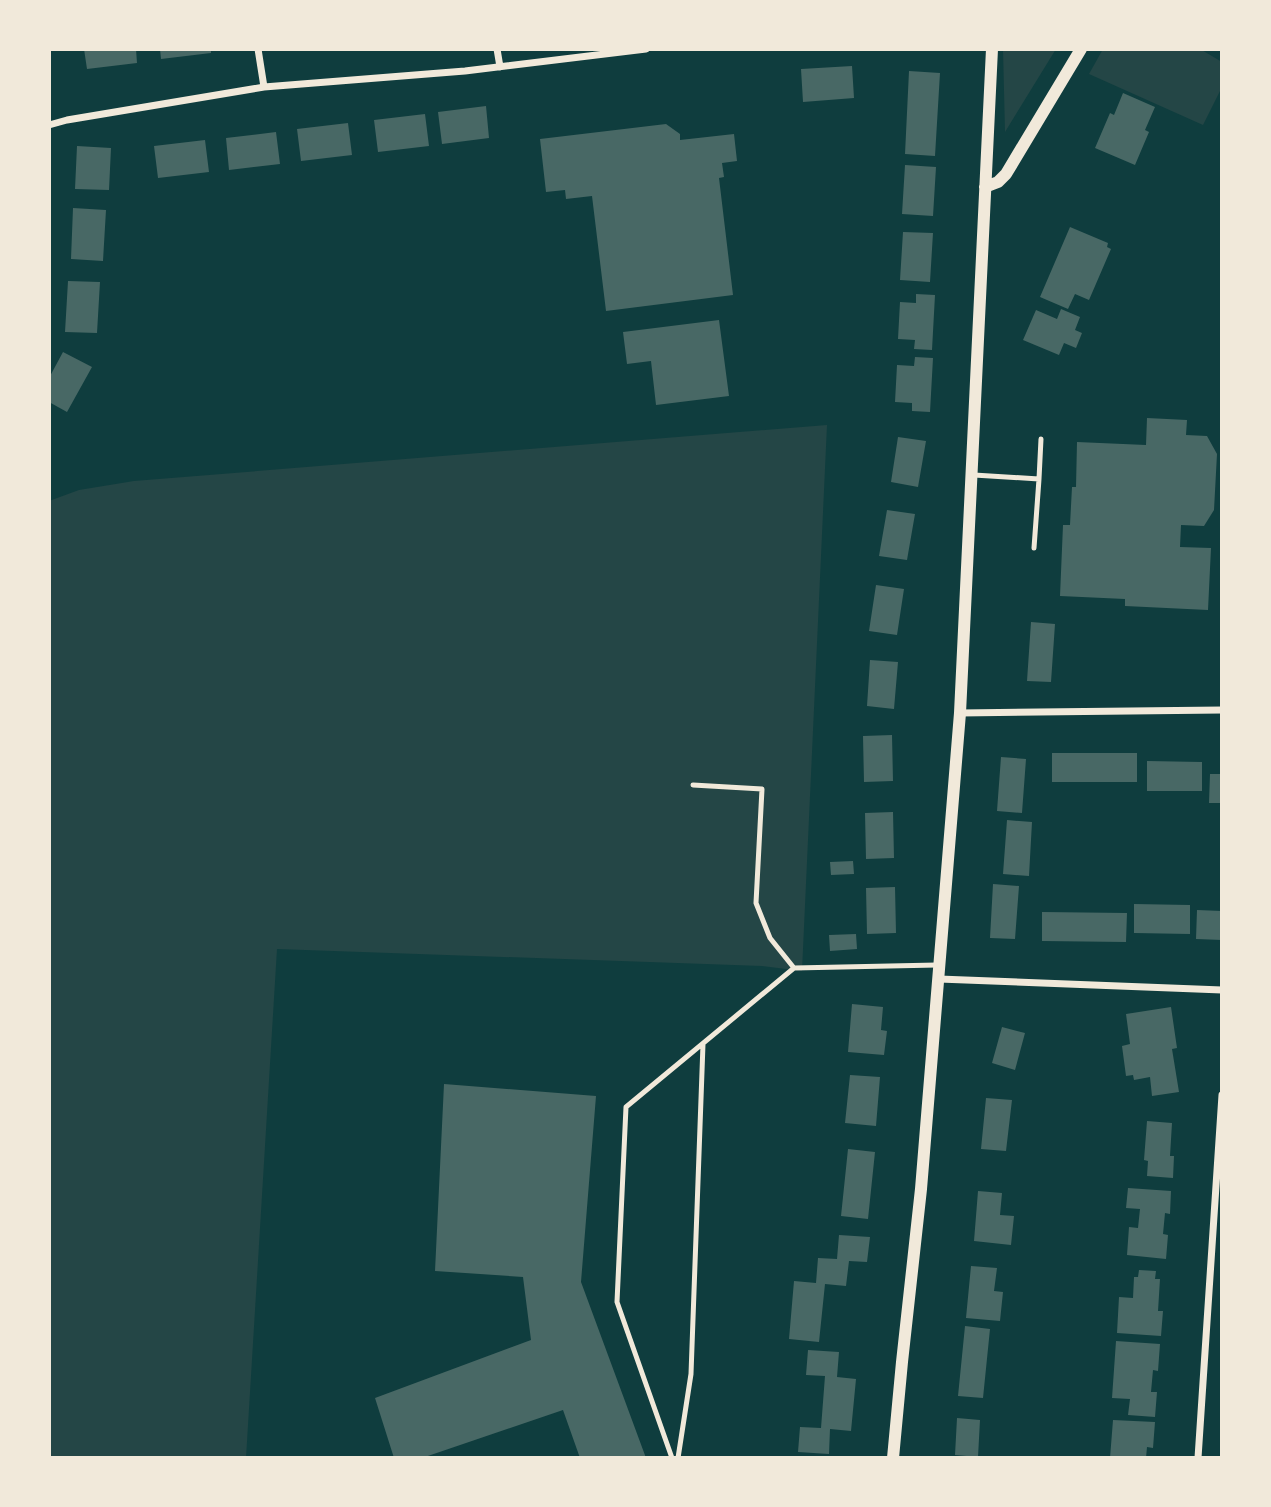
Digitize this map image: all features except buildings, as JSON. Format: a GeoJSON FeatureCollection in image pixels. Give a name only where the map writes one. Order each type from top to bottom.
{"type":"FeatureCollection","features":[{"type":"Feature","properties":{"kind":"street"},"geometry":{"type":"LineString","coordinates":[[258,49],[264,88]]}},
{"type":"Feature","properties":{"kind":"street"},"geometry":{"type":"LineString","coordinates":[[497,49],[499,67]]}},
{"type":"Feature","properties":{"kind":"street"},"geometry":{"type":"LineString","coordinates":[[49,125],[264,88],[499,67],[646,49]]}},
{"type":"Feature","properties":{"kind":"street"},"geometry":{"type":"LineString","coordinates":[[893,1458],[921,1189],[960,713],[992,49]]}},
{"type":"Feature","properties":{"kind":"street"},"geometry":{"type":"LineString","coordinates":[[985,187],[998,182],[1006,174],[1081,49]]}},
{"type":"Feature","properties":{"kind":"street"},"geometry":{"type":"LineString","coordinates":[[960,713],[1222,710]]}},
{"type":"Feature","properties":{"kind":"street"},"geometry":{"type":"LineString","coordinates":[[939,979],[1222,990]]}},
{"type":"Feature","properties":{"kind":"street"},"geometry":{"type":"LineString","coordinates":[[1198,1458],[1222,1095]]}},
{"type":"Feature","properties":{"kind":"lane"},"geometry":{"type":"LineString","coordinates":[[1034,548],[1041,439]]}},
{"type":"Feature","properties":{"kind":"lane"},"geometry":{"type":"LineString","coordinates":[[971,475],[1039,479]]}},
{"type":"Feature","properties":{"kind":"lane"},"geometry":{"type":"LineString","coordinates":[[693,785],[762,789],[756,903],[770,938],[794,968]]}},
{"type":"Feature","properties":{"kind":"lane"},"geometry":{"type":"LineString","coordinates":[[672,1458],[617,1302],[626,1107],[794,968],[940,965]]}},
{"type":"Feature","properties":{"kind":"lane"},"geometry":{"type":"LineString","coordinates":[[678,1458],[691,1374],[703,1044]]}},
{"type":"Feature","properties":{"kind":"shaded area"},"geometry":{"type":"Polygon","coordinates":[[[1003,49],[1056,49],[1005,132],[1003,49]]]}},
{"type":"Feature","properties":{"kind":"shaded area"},"geometry":{"type":"Polygon","coordinates":[[[1103,49],[1200,49],[1222,62],[1222,87],[1203,125],[1089,74],[1103,49]]]}},
{"type":"Feature","properties":{"kind":"shaded area"},"geometry":{"type":"Polygon","coordinates":[[[827,425],[802,971],[762,966],[277,949],[246,1458],[49,1458],[49,501],[79,490],[134,481],[827,425]]]}}]}
